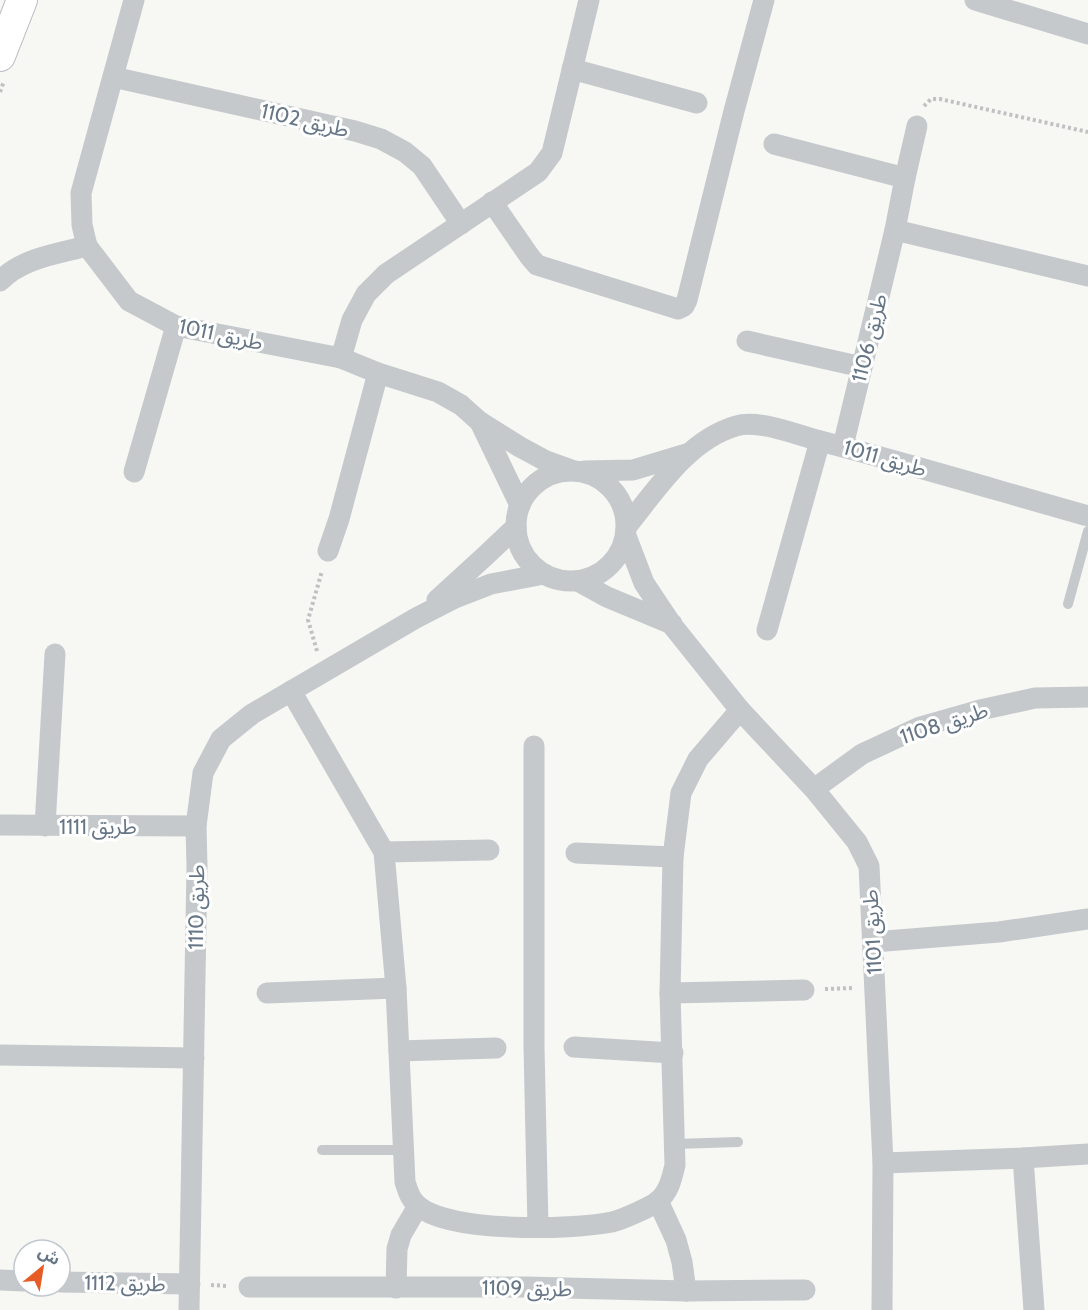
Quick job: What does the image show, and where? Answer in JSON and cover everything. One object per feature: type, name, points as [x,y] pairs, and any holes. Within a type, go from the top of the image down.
[{"type":"street","points":[[0,56],[22,0]]},
{"type":"street","name":"طريق 1011","points":[[134,0],[81,194],[82,225],[87,246],[129,301],[176,326],[341,358],[378,373],[438,392],[461,405],[480,422],[520,447],[546,461],[576,471],[633,470],[686,454],[720,432],[738,425],[756,424],[843,446],[1088,516]]},
{"type":"street","points":[[341,358],[352,320],[366,294],[386,274],[538,172],[552,153],[589,0]]},
{"type":"street","points":[[492,202],[537,265],[678,309],[684,306],[764,0]]},
{"type":"street","points":[[975,0],[1088,34]]},
{"type":"street","points":[[572,69],[697,103]]},
{"type":"street","name":"طريق 1102","points":[[113,77],[381,139],[405,152],[422,166],[461,224]]},
{"type":"street","name":"طريق 1106","points":[[843,446],[895,230],[917,126]]},
{"type":"street","points":[[774,144],[905,178]]},
{"type":"street","points":[[895,230],[1088,276]]},
{"type":"street","points":[[0,281],[18,267],[37,259],[87,246]]},
{"type":"street","points":[[134,472],[176,326]]},
{"type":"street","points":[[747,341],[862,367]]},
{"type":"street","points":[[328,551],[339,519],[378,373]]},
{"type":"street","name":"طريق 1011","points":[[480,422],[520,505]]},
{"type":"street","points":[[767,630],[820,441]]},
{"type":"street","name":"طريق 1011","points":[[626,531],[686,454]]},
{"type":"street","points":[[576,471],[600,478],[614,491],[624,507],[626,531],[617,558],[600,573],[578,581],[566,581],[544,574],[535,567],[518,542],[516,527],[520,505],[532,487],[549,475],[576,471]]},
{"type":"street","name":"طريق 1110","points":[[416,618],[516,527]]},
{"type":"street","name":"طريق 1101","points":[[626,531],[644,583],[672,625],[740,710],[814,789],[857,842],[869,866],[883,1163],[882,1310]]},
{"type":"street","name":"طريق 1110","points":[[189,1310],[196,826],[203,772],[221,739],[252,714],[416,618],[455,598],[491,584],[544,574]]},
{"type":"street","name":"طريق 1101","points":[[578,581],[607,597],[672,625]]},
{"type":"street","points":[[45,826],[55,654]]},
{"type":"street","points":[[291,692],[384,852],[396,988],[405,1182],[410,1197],[418,1206],[443,1218],[478,1225],[538,1227],[614,1222],[658,1201],[670,1185],[675,1165],[670,993],[673,857],[681,793],[698,759],[740,710]]},
{"type":"street","name":"طريق 1108","points":[[814,789],[862,753],[920,727],[980,710],[1035,698],[1088,697]]},
{"type":"street","points":[[534,746],[534,1047],[538,1227]]},
{"type":"street","name":"طريق 1111","points":[[0,825],[196,826]]},
{"type":"street","points":[[384,852],[489,850]]},
{"type":"street","points":[[576,854],[673,857]]},
{"type":"street","points":[[873,942],[999,932],[1088,919]]},
{"type":"street","points":[[267,993],[396,988]]},
{"type":"street","points":[[670,993],[804,990]]},
{"type":"street","points":[[574,1047],[673,1053]]},
{"type":"street","points":[[399,1051],[496,1048]]},
{"type":"street","points":[[0,1054],[194,1058]]},
{"type":"street","points":[[883,1163],[1088,1154]]},
{"type":"street","points":[[1023,1158],[1034,1310]]},
{"type":"street","points":[[658,1201],[676,1240],[686,1291]]},
{"type":"street","points":[[396,1288],[397,1249],[401,1235],[418,1206]]},
{"type":"street","name":"طريق 1112","points":[[72,1282],[190,1284]]},
{"type":"street","name":"طريق 1109","points":[[249,1287],[805,1290]]},
{"type":"lane","points":[[1068,604],[1088,531]]},
{"type":"lane","points":[[675,1144],[738,1142]]},
{"type":"lane","points":[[322,1150],[404,1150]]},
{"type":"path","points":[[917,126],[925,105],[931,99],[940,99],[1088,132]]},
{"type":"path","points":[[328,551],[308,620],[315,648],[328,670]]},
{"type":"path","points":[[804,990],[875,987]]},
{"type":"path","points":[[190,1284],[249,1287]]}]
